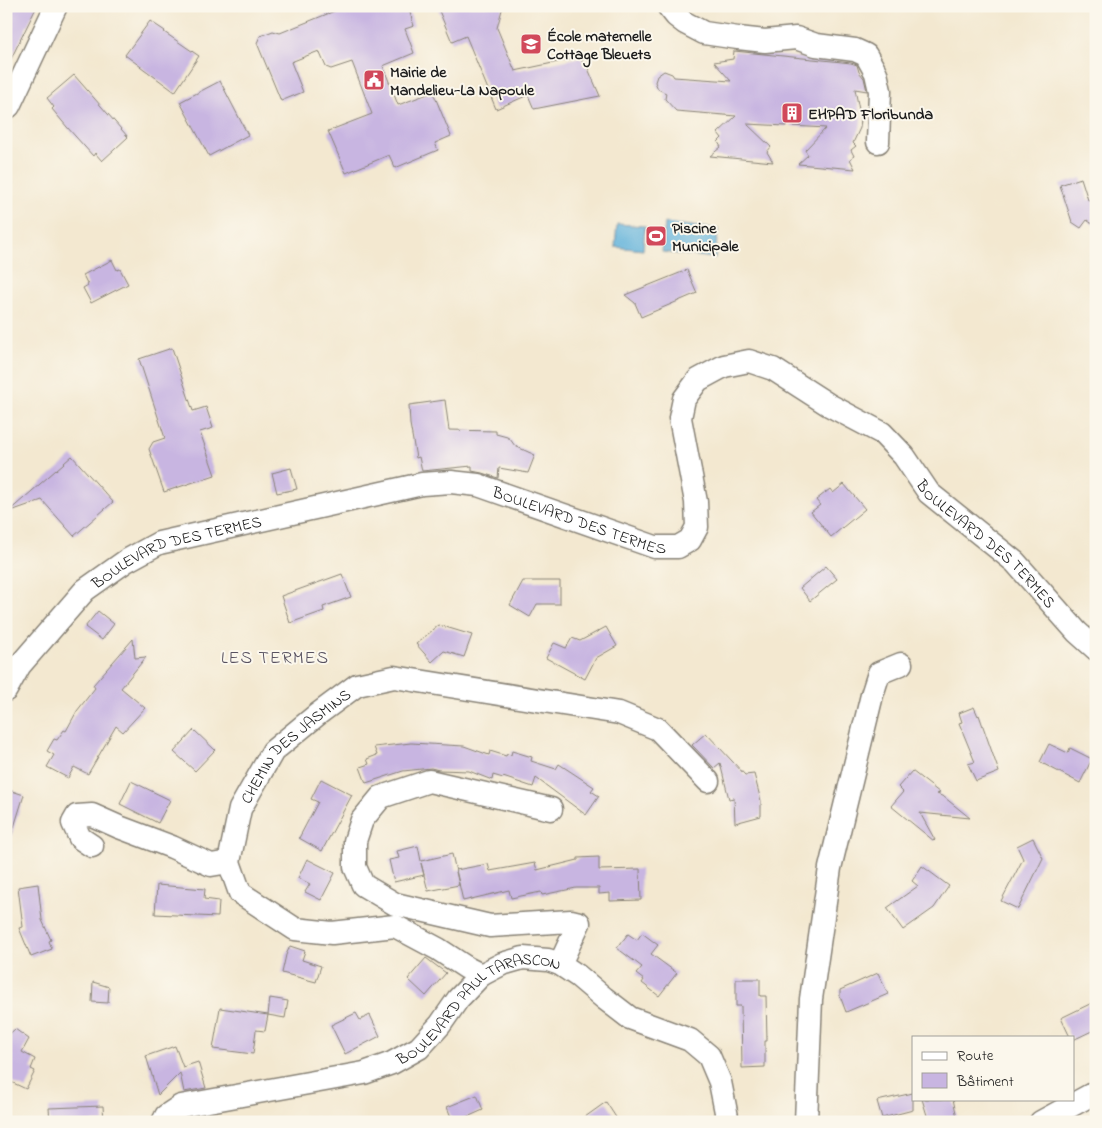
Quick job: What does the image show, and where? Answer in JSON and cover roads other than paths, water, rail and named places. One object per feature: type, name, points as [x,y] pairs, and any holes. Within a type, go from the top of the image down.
[{"type":"street","points":[[6,108],[10,106],[56,6]]},
{"type":"street","points":[[668,6],[680,20],[704,33],[765,41],[796,38],[816,45],[855,50],[866,55],[876,73],[880,91],[878,142]]},
{"type":"street","name":"BOULEVARD DES TERMES","points":[[6,690],[20,666],[85,590],[126,560],[159,543],[422,484],[451,482],[478,485],[655,547],[678,547],[690,540],[697,527],[696,502],[680,418],[684,398],[698,380],[724,366],[749,362],[773,369],[829,405],[882,433],[904,456],[929,493],[1015,562],[1077,632],[1096,649]]},
{"type":"street","points":[[806,1122],[811,999],[830,868],[872,695],[879,674],[901,664]]},
{"type":"street","name":"CHEMIN DES JASMINS","points":[[229,862],[240,809],[273,751],[357,685],[394,677],[619,713],[658,729],[708,781]]},
{"type":"street","points":[[551,809],[429,782],[381,797],[362,820],[355,841],[355,867],[363,885],[395,904],[490,926],[572,921],[579,924],[560,964]]},
{"type":"street","points":[[92,846],[80,838],[73,823],[77,816],[92,815],[211,865],[229,862],[240,893],[295,929],[332,933],[395,926],[481,975]]},
{"type":"street","name":"BOULEVARD PAUL TARASCON","points":[[164,1122],[166,1116],[181,1106],[364,1073],[392,1063],[419,1048],[440,1025],[458,999],[481,975],[502,964],[523,958],[548,960],[560,964],[630,1018],[690,1040],[708,1056],[720,1082],[728,1122]]},
{"type":"street","points":[[1041,1122],[1096,1092]]},
{"type":"water","points":[[665,223],[718,229],[715,258],[662,252]]},
{"type":"water","points":[[617,224],[645,226],[643,250],[615,247]]},
{"type":"place","name":"École maternelle Cottage Bleuets","points":[[531,44]]},
{"type":"place","name":"Mairie de Mandelieu-La Napoule","points":[[374,80]]},
{"type":"place","name":"EHPAD Floribunda","points":[[792,113]]},
{"type":"place","name":"Piscine Municipale","points":[[656,236]]},
{"type":"district","name":"LES TERMES","points":[[275,657]]}]
